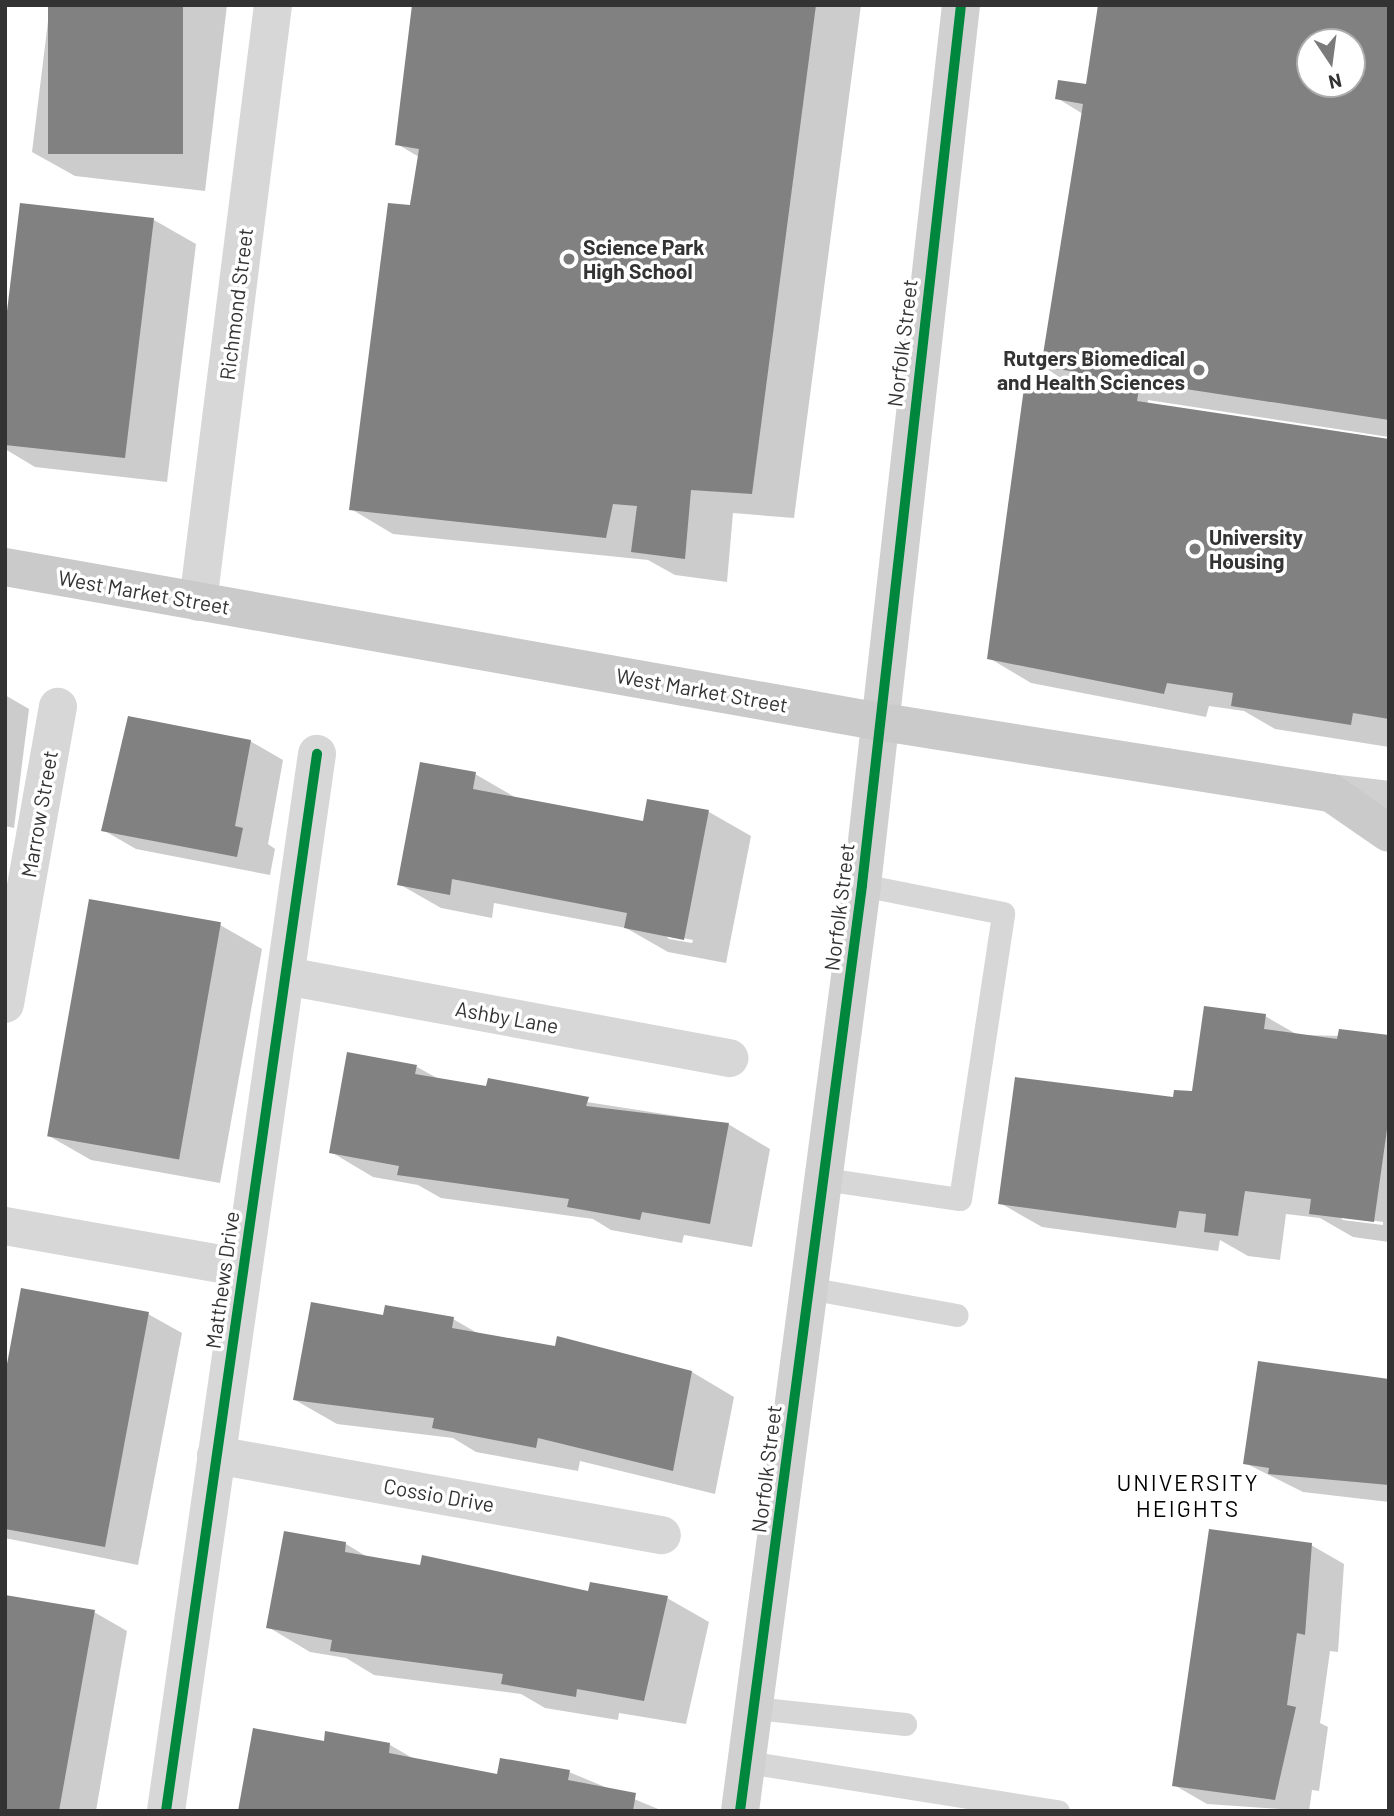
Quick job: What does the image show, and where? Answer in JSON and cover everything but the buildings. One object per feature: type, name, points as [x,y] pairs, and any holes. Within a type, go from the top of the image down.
[{"type":"main road","name":"Norfolk Street","points":[[740,1811],[862,885],[876,721],[961,5]]},
{"type":"main road","name":"West Market Street","points":[[5,567],[876,721],[1331,793],[1389,833]]},
{"type":"main road","points":[[1331,793],[1389,800]]},
{"type":"street","name":"Richmond Street","points":[[198,602],[273,5]]},
{"type":"street","name":"Marrow Street","points":[[5,1004],[58,707]]},
{"type":"street","name":"Matthews Drive","points":[[166,1811],[317,754]]},
{"type":"street","name":"Ashby Lane","points":[[286,976],[729,1058]]},
{"type":"street","points":[[5,1226],[243,1268]]},
{"type":"street","name":"Cossio Drive","points":[[216,1455],[662,1535]]},
{"type":"lane","points":[[824,1179],[960,1199],[1003,913],[862,885]]},
{"type":"lane","points":[[808,1288],[957,1315]]},
{"type":"lane","points":[[755,1708],[905,1724]]},
{"type":"lane","points":[[747,1762],[1058,1811]]},
{"type":"cycle path","points":[[740,1811],[862,885],[961,5]]},
{"type":"cycle path","points":[[166,1811],[317,754]]},
{"type":"place","name":"Science Park High School","points":[[569,259]]},
{"type":"place","name":"Rutgers Biomedical and Health Sciences","points":[[1199,370]]},
{"type":"place","name":"University Housing","points":[[1195,549]]},
{"type":"district","name":"UNIVERSITY HEIGHTS","points":[[1188,1495]]}]
